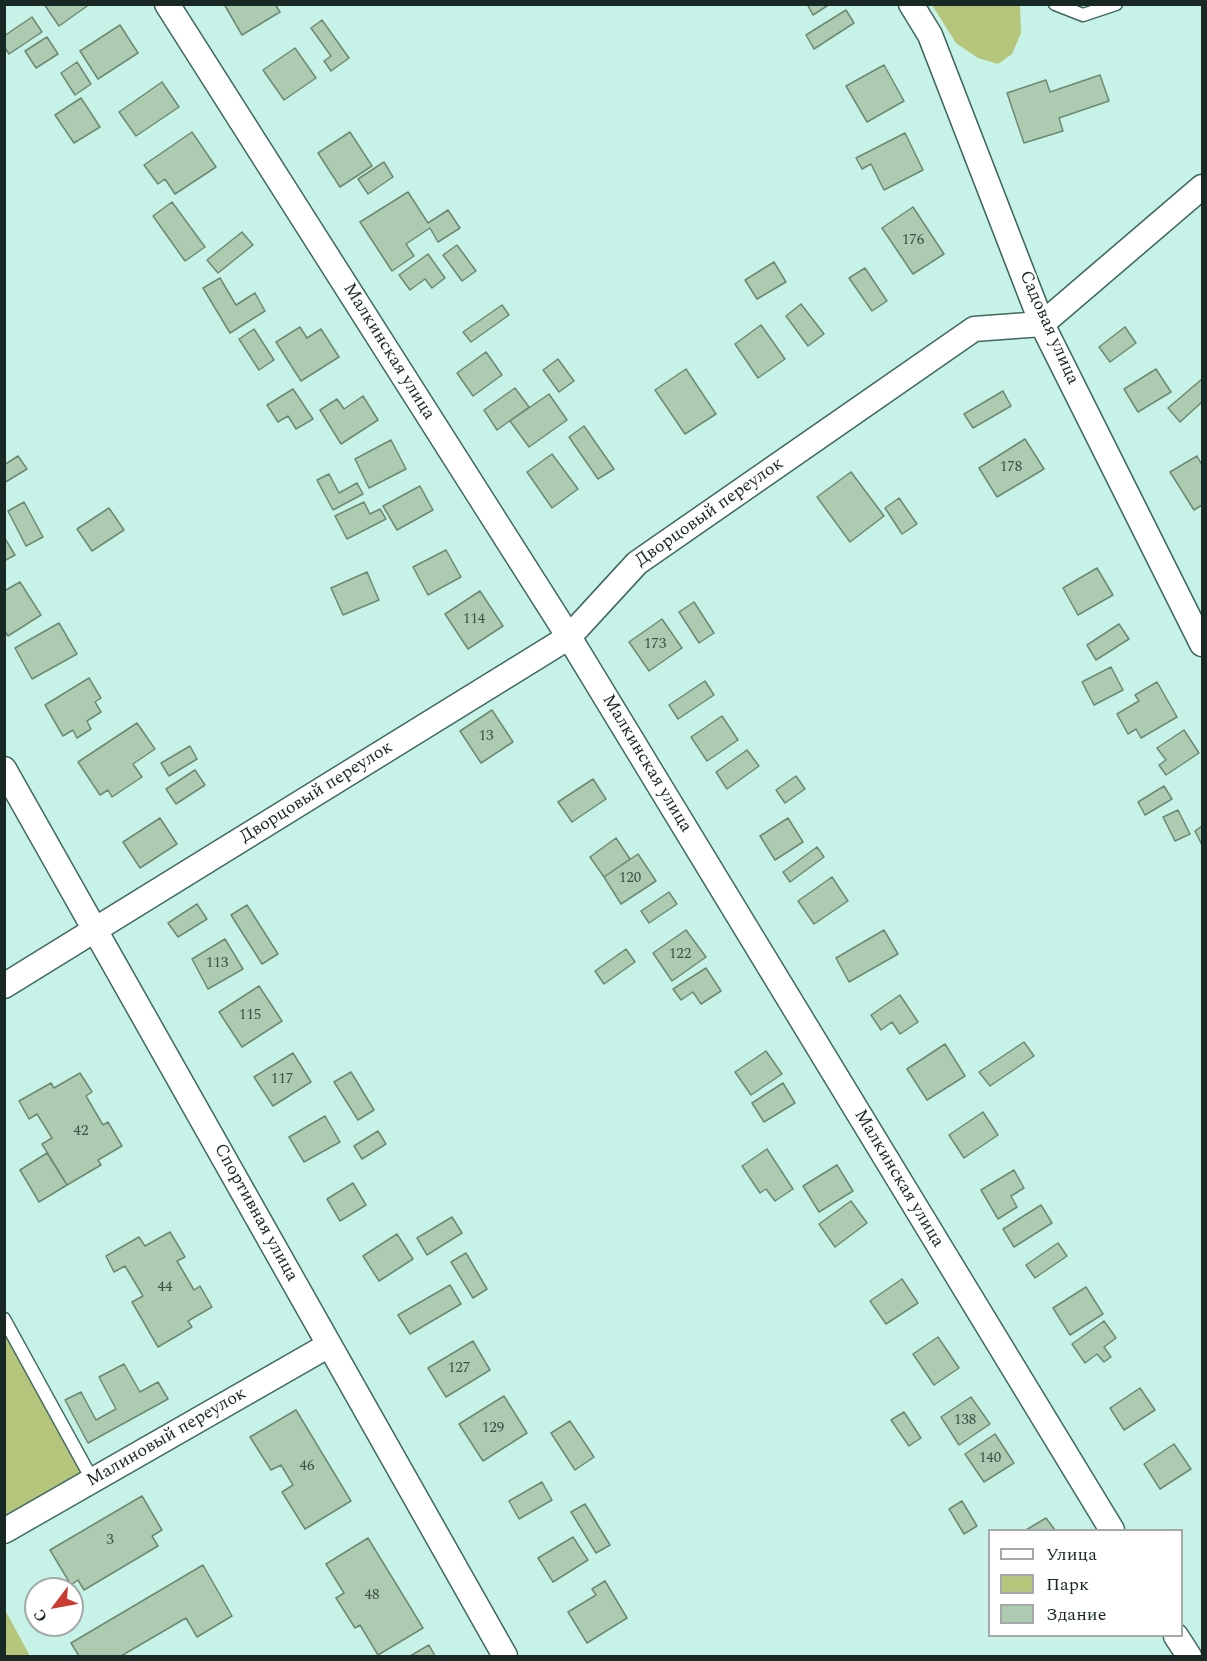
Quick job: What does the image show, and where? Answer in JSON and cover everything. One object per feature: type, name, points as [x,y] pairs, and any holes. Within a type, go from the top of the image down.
[{"type":"street","name":"Малкинская улица","points":[[167,4],[569,637],[1112,1529]]},
{"type":"street","name":"Садовая улица","points":[[911,4],[930,35],[1042,324],[1203,644]]},
{"type":"street","points":[[1042,324],[1203,187]]},
{"type":"street","name":"Дворцовый переулок","points":[[4,986],[569,637],[637,563],[974,329],[1042,324]]},
{"type":"street","name":"Спортивная улица","points":[[4,769],[505,1656]]},
{"type":"street","name":"Малиновый переулок","points":[[4,1531],[329,1345]]},
{"type":"street","points":[[1177,1637],[1191,1656],[1203,1652]]},
{"type":"lane","points":[[1054,4],[1083,15],[1116,4]]},
{"type":"lane","points":[[4,1319],[93,1480]]},
{"type":"green space","points":[[932,5],[1020,5],[1021,33],[1012,54],[998,64],[978,58],[956,43]]},
{"type":"green space","points":[[4,1319],[93,1481],[4,1531]]},
{"type":"green space","points":[[5,1610],[30,1656],[5,1656]]},
{"type":"building","points":[[44,4],[90,4],[59,26]]},
{"type":"building","points":[[224,4],[275,4],[280,12],[242,35]]},
{"type":"building","points":[[807,4],[830,4],[813,15]]},
{"type":"building","points":[[846,10],[854,23],[814,49],[806,35]]},
{"type":"building","points":[[32,17],[42,32],[9,54],[4,46],[4,36]]},
{"type":"building","points":[[322,20],[349,58],[331,71],[324,61],[331,56],[311,28]]},
{"type":"building","points":[[120,25],[138,53],[98,79],[80,51]]},
{"type":"building","points":[[47,37],[58,54],[36,68],[25,51]]},
{"type":"building","points":[[295,48],[316,78],[284,100],[263,70]]},
{"type":"building","points":[[77,62],[91,84],[75,95],[61,73]]},
{"type":"building","points":[[884,65],[904,101],[867,122],[846,86]]},
{"type":"building","points":[[1100,75],[1109,101],[1059,118],[1063,131],[1024,143],[1007,93],[1046,80],[1050,92]]},
{"type":"building","points":[[162,82],[179,107],[136,136],[119,112]]},
{"type":"building","points":[[81,98],[100,127],[74,143],[55,115]]},
{"type":"building","points":[[192,132],[216,167],[175,194],[165,179],[158,184],[144,165]]},
{"type":"building","points":[[350,132],[372,166],[340,187],[318,153]]},
{"type":"building","points":[[905,133],[923,170],[884,190],[871,164],[862,169],[856,158]]},
{"type":"building","points":[[384,162],[393,177],[368,194],[358,179]]},
{"type":"building","points":[[408,192],[428,223],[448,210],[460,228],[438,242],[430,228],[406,244],[414,256],[392,271],[360,222]]},
{"type":"building","points":[[172,202],[205,247],[185,261],[153,216]]},
{"type":"building","points":[[913,207],[944,254],[913,274],[882,228]]},
{"type":"building","points":[[242,232],[253,245],[218,273],[207,260]]},
{"type":"building","points":[[457,245],[476,271],[462,281],[443,255]]},
{"type":"building","points":[[428,254],[445,278],[432,288],[425,279],[410,290],[399,275]]},
{"type":"building","points":[[774,262],[786,282],[757,299],[745,280]]},
{"type":"building","points":[[865,268],[887,301],[872,311],[849,278]]},
{"type":"building","points":[[220,278],[236,305],[255,293],[265,311],[230,333],[203,288]]},
{"type":"building","points":[[801,304],[824,334],[808,346],[786,316]]},
{"type":"building","points":[[502,305],[509,315],[471,342],[463,332]]},
{"type":"building","points":[[761,325],[785,359],[758,378],[735,344]]},
{"type":"building","points":[[300,327],[307,338],[321,329],[339,357],[301,381],[276,342]]},
{"type":"building","points":[[1125,327],[1136,343],[1110,362],[1099,347]]},
{"type":"building","points":[[254,329],[274,360],[259,370],[239,339]]},
{"type":"building","points":[[486,352],[502,375],[473,396],[457,373]]},
{"type":"building","points":[[558,359],[574,381],[559,392],[543,370]]},
{"type":"building","points":[[686,369],[716,414],[685,434],[655,390]]},
{"type":"building","points":[[1156,369],[1171,392],[1138,412],[1124,389]]},
{"type":"building","points":[[1202,379],[1202,402],[1180,422],[1168,408]]},
{"type":"building","points":[[515,388],[529,407],[497,430],[484,410]]},
{"type":"building","points":[[293,389],[313,419],[296,429],[288,416],[278,422],[267,405]]},
{"type":"building","points":[[1003,391],[1011,406],[973,428],[964,414]]},
{"type":"building","points":[[549,394],[567,420],[529,447],[510,421]]},
{"type":"building","points":[[363,396],[378,420],[341,444],[320,410],[337,399],[344,409]]},
{"type":"building","points":[[584,426],[614,469],[598,479],[569,437]]},
{"type":"building","points":[[1025,439],[1044,469],[997,497],[979,468]]},
{"type":"building","points":[[391,440],[406,469],[369,488],[355,459]]},
{"type":"building","points":[[552,454],[578,489],[552,508],[527,472]]},
{"type":"building","points":[[18,456],[27,469],[4,483],[4,465]]},
{"type":"building","points":[[1197,456],[1202,465],[1202,505],[1194,510],[1170,472]]},
{"type":"building","points":[[851,472],[884,516],[850,542],[817,497]]},
{"type":"building","points":[[329,474],[339,493],[357,483],[363,494],[333,510],[317,480]]},
{"type":"building","points":[[420,486],[433,510],[397,530],[383,506]]},
{"type":"building","points":[[899,498],[917,524],[902,534],[885,508]]},
{"type":"building","points":[[24,502],[43,537],[26,546],[8,511]]},
{"type":"building","points":[[364,502],[370,514],[380,509],[386,519],[347,539],[335,516]]},
{"type":"building","points":[[109,508],[124,530],[92,551],[77,529]]},
{"type":"building","points":[[4,537],[15,555],[4,561]]},
{"type":"building","points":[[446,550],[461,577],[428,595],[413,567]]},
{"type":"building","points":[[1097,568],[1113,595],[1078,615],[1063,588]]},
{"type":"building","points":[[367,572],[379,600],[343,615],[331,588]]},
{"type":"building","points":[[20,582],[41,615],[8,636],[4,630],[4,591]]},
{"type":"building","points":[[480,591],[503,626],[468,649],[445,614]]},
{"type":"building","points":[[694,602],[714,633],[699,643],[679,612]]},
{"type":"building","points":[[662,619],[682,648],[649,671],[629,642]]},
{"type":"building","points":[[59,623],[77,654],[32,679],[15,648]]},
{"type":"building","points":[[1119,624],[1129,639],[1096,660],[1087,645]]},
{"type":"building","points":[[1111,667],[1123,690],[1094,705],[1082,682]]},
{"type":"building","points":[[89,678],[101,698],[95,702],[101,712],[87,721],[91,729],[77,738],[73,730],[63,736],[45,705]]},
{"type":"building","points":[[705,681],[714,695],[678,719],[669,705]]},
{"type":"building","points":[[1157,682],[1177,717],[1141,738],[1136,729],[1128,734],[1117,714],[1139,701],[1135,695]]},
{"type":"building","points":[[492,710],[513,742],[481,763],[460,731]]},
{"type":"building","points":[[722,716],[738,740],[707,761],[691,737]]},
{"type":"building","points":[[137,723],[155,749],[133,764],[142,777],[112,797],[108,790],[100,795],[78,762]]},
{"type":"building","points":[[1184,730],[1199,753],[1166,775],[1159,765],[1166,760],[1157,748]]},
{"type":"building","points":[[190,746],[197,759],[169,776],[161,763]]},
{"type":"building","points":[[747,750],[759,766],[727,789],[716,772]]},
{"type":"building","points":[[195,770],[205,785],[176,804],[166,789]]},
{"type":"building","points":[[796,776],[805,789],[785,803],[776,790]]},
{"type":"building","points":[[593,779],[606,799],[572,822],[558,802]]},
{"type":"building","points":[[1164,786],[1172,799],[1145,815],[1138,802]]},
{"type":"building","points":[[1178,810],[1190,834],[1175,841],[1163,817]]},
{"type":"building","points":[[160,818],[177,844],[140,868],[123,842]]},
{"type":"building","points":[[788,818],[803,842],[775,860],[760,836]]},
{"type":"building","points":[[1202,826],[1202,845],[1195,831]]},
{"type":"building","points":[[616,838],[630,859],[604,877],[590,857]]},
{"type":"building","points":[[817,847],[824,857],[790,882],[783,872]]},
{"type":"building","points":[[638,854],[656,881],[621,904],[604,877]]},
{"type":"building","points":[[832,877],[848,901],[814,924],[798,901]]},
{"type":"building","points":[[669,892],[677,904],[649,923],[641,911]]},
{"type":"building","points":[[197,904],[207,919],[178,937],[168,923]]},
{"type":"building","points":[[247,905],[278,954],[262,964],[231,915]]},
{"type":"building","points":[[686,930],[706,957],[672,981],[653,953]]},
{"type":"building","points":[[884,930],[898,954],[849,982],[836,958]]},
{"type":"building","points":[[225,939],[243,969],[208,989],[192,959]]},
{"type":"building","points":[[626,949],[635,962],[604,984],[595,971]]},
{"type":"building","points":[[706,968],[721,991],[701,1004],[693,992],[681,1000],[673,989]]},
{"type":"building","points":[[259,986],[282,1021],[242,1047],[219,1012]]},
{"type":"building","points":[[900,995],[918,1022],[900,1034],[892,1022],[881,1030],[871,1015]]},
{"type":"building","points":[[1024,1042],[1034,1056],[990,1086],[979,1072]]},
{"type":"building","points":[[945,1044],[965,1076],[927,1100],[907,1069]]},
{"type":"building","points":[[766,1051],[782,1074],[751,1095],[735,1072]]},
{"type":"building","points":[[293,1053],[311,1082],[273,1106],[254,1077]]},
{"type":"building","points":[[351,1072],[374,1110],[358,1120],[334,1082]]},
{"type":"building","points":[[80,1073],[92,1092],[86,1096],[103,1125],[108,1122],[122,1146],[98,1160],[101,1165],[67,1185],[42,1144],[52,1138],[37,1114],[29,1119],[19,1101],[51,1083],[54,1088]]},
{"type":"building","points":[[783,1083],[795,1103],[764,1122],[752,1103]]},
{"type":"building","points":[[983,1112],[998,1135],[964,1158],[949,1135]]},
{"type":"building","points":[[325,1116],[340,1142],[304,1162],[289,1137]]},
{"type":"building","points":[[378,1131],[386,1144],[362,1159],[354,1146]]},
{"type":"building","points":[[767,1149],[793,1189],[775,1201],[766,1189],[760,1193],[742,1166]]},
{"type":"building","points":[[47,1153],[67,1185],[39,1202],[20,1170]]},
{"type":"building","points":[[837,1165],[853,1191],[819,1212],[803,1186]]},
{"type":"building","points":[[1014,1170],[1024,1188],[1011,1196],[1017,1207],[998,1219],[981,1190]]},
{"type":"building","points":[[353,1183],[366,1205],[340,1221],[327,1199]]},
{"type":"building","points":[[851,1201],[867,1223],[835,1247],[819,1224]]},
{"type":"building","points":[[1041,1205],[1052,1223],[1014,1247],[1003,1229]]},
{"type":"building","points":[[452,1217],[462,1233],[427,1255],[417,1238]]},
{"type":"building","points":[[170,1232],[185,1257],[177,1261],[194,1290],[200,1286],[212,1307],[188,1321],[192,1327],[158,1347],[132,1302],[143,1296],[125,1266],[114,1272],[106,1256],[139,1237],[145,1246]]},
{"type":"building","points":[[397,1234],[413,1259],[379,1281],[363,1256]]},
{"type":"building","points":[[1058,1243],[1067,1256],[1035,1278],[1026,1265]]},
{"type":"building","points":[[466,1253],[487,1289],[473,1298],[451,1262]]},
{"type":"building","points":[[902,1279],[918,1303],[886,1324],[870,1301]]},
{"type":"building","points":[[450,1285],[461,1304],[410,1334],[398,1315]]},
{"type":"building","points":[[1086,1287],[1103,1314],[1070,1335],[1053,1308]]},
{"type":"building","points":[[1104,1321],[1116,1338],[1104,1347],[1111,1357],[1104,1362],[1097,1354],[1085,1363],[1072,1344]]},
{"type":"building","points":[[938,1337],[959,1368],[934,1385],[913,1354]]},
{"type":"building","points":[[473,1341],[490,1370],[446,1397],[428,1368]]},
{"type":"building","points":[[124,1364],[140,1392],[158,1382],[168,1399],[88,1443],[65,1400],[81,1392],[96,1420],[116,1409],[99,1377]]},
{"type":"building","points":[[1140,1388],[1155,1410],[1124,1430],[1110,1408]]},
{"type":"building","points":[[504,1396],[527,1433],[483,1461],[459,1424]]},
{"type":"building","points":[[971,1397],[990,1424],[959,1445],[941,1417]]},
{"type":"building","points":[[296,1410],[351,1501],[305,1529],[282,1492],[293,1485],[281,1465],[271,1470],[250,1437]]},
{"type":"building","points":[[904,1412],[921,1438],[909,1446],[891,1420]]},
{"type":"building","points":[[570,1421],[594,1457],[575,1470],[551,1433]]},
{"type":"building","points":[[995,1434],[1014,1463],[984,1482],[965,1454]]},
{"type":"building","points":[[1174,1444],[1191,1469],[1160,1489],[1144,1464]]},
{"type":"building","points":[[542,1482],[552,1500],[519,1519],[509,1501]]},
{"type":"building","points":[[142,1496],[162,1530],[152,1536],[158,1546],[84,1590],[84,1577],[66,1577],[50,1550]]},
{"type":"building","points":[[962,1501],[977,1526],[964,1534],[949,1509]]},
{"type":"building","points":[[585,1504],[610,1545],[596,1553],[571,1512]]},
{"type":"building","points":[[1046,1518],[1054,1529],[1028,1529]]},
{"type":"building","points":[[573,1537],[588,1560],[553,1582],[538,1558]]},
{"type":"building","points":[[368,1538],[423,1628],[378,1655],[360,1625],[355,1628],[336,1598],[344,1593],[326,1564]]},
{"type":"building","points":[[203,1565],[232,1616],[197,1637],[186,1618],[121,1656],[79,1656],[71,1643]]},
{"type":"building","points":[[605,1581],[627,1618],[587,1643],[568,1612],[596,1595],[592,1589]]},
{"type":"building","points":[[429,1645],[435,1656],[410,1656]]}]
